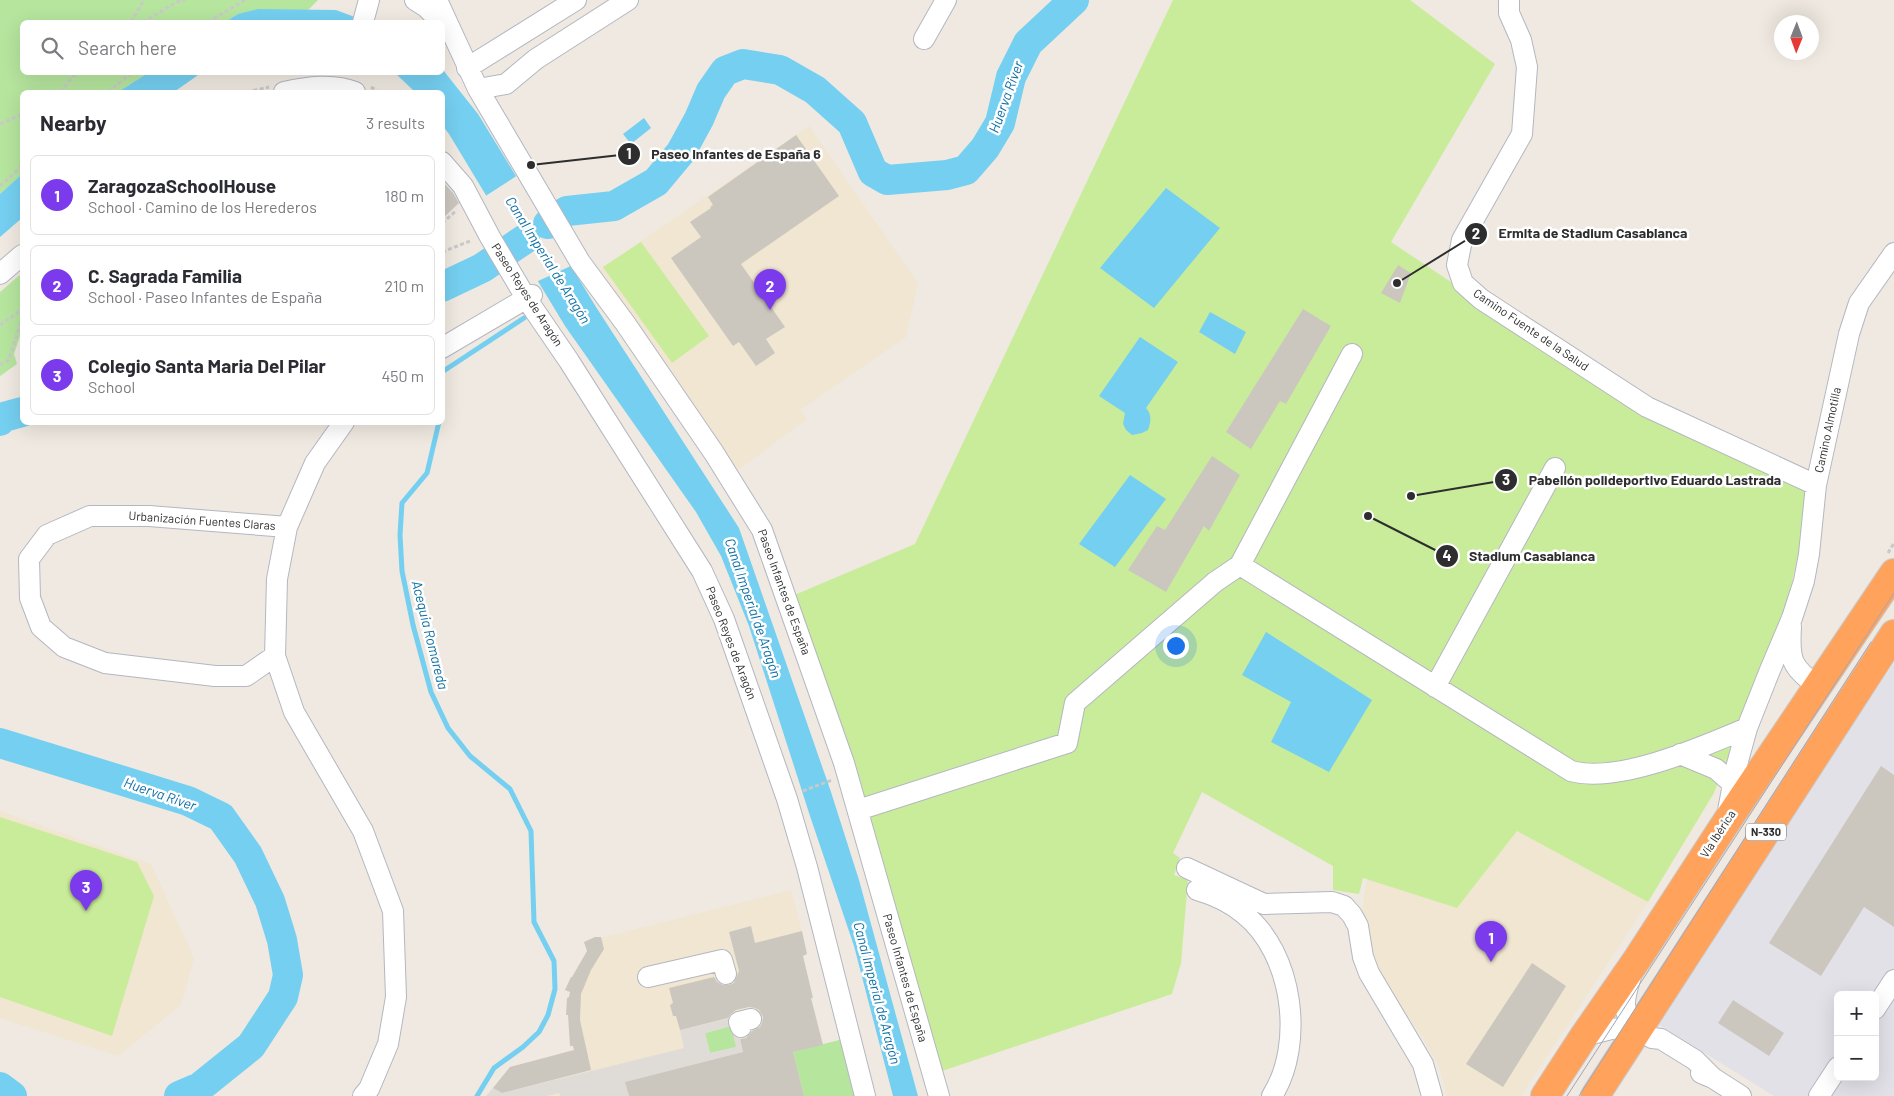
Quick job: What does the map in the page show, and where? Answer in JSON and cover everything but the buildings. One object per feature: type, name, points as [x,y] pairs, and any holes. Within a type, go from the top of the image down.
[{"type":"highway","name":"Vía Ibérica","points":[[1545,1096],[1638,958],[1726,821],[1810,681],[1894,573]]},
{"type":"highway","name":"N-330","points":[[1595,1096],[1645,1034],[1894,634]]},
{"type":"street","name":"Paseo Infantes de España","points":[[416,0],[426,7],[438,20]]},
{"type":"street","name":"Paseo Infantes de España","points":[[437,0],[443,20]]},
{"type":"street","points":[[467,68],[576,0]]},
{"type":"street","points":[[478,89],[506,84],[536,59],[628,0]]},
{"type":"street","points":[[924,39],[946,0]]},
{"type":"street","name":"Camino Fuente de la Salud","points":[[1509,0],[1509,13],[1521,40],[1527,67],[1522,134],[1462,240],[1457,265],[1463,282],[1481,299],[1647,407],[1816,485]]},
{"type":"street","name":"Paseo Infantes de España","points":[[445,28],[478,89],[580,262],[625,323],[692,421],[762,530],[825,708],[858,810],[939,1096]]},
{"type":"street","points":[[293,90],[351,85]]},
{"type":"street","name":"Paseo Reyes de Aragón","points":[[445,165],[463,186],[465,207],[526,294],[702,571],[724,619],[787,799],[807,867],[865,1096]]},
{"type":"street","name":"Camino Almotilla","points":[[1726,821],[1747,728],[1792,618],[1804,581],[1809,554],[1816,485],[1849,334],[1859,303],[1894,253]]},
{"type":"street","points":[[0,274],[20,257]]},
{"type":"street","points":[[445,346],[526,294]]},
{"type":"street","points":[[858,810],[1068,743],[1076,703],[1215,582],[1240,565],[1352,354]]},
{"type":"street","name":"Urbanización Fuentes Claras","points":[[342,425],[315,463],[287,527],[277,579],[275,656],[294,712],[363,831],[393,911],[396,997],[388,1044],[369,1089],[363,1096]]},
{"type":"street","points":[[1435,688],[1555,468]]},
{"type":"street","name":"Urbanización Fuentes Claras","points":[[284,682],[246,676],[215,676],[105,663],[64,647],[41,627],[30,598],[29,559],[47,535],[90,516],[149,516],[287,527]]},
{"type":"street","points":[[1240,565],[1571,771],[1584,775],[1616,772],[1680,754],[1747,728]]},
{"type":"street","name":"Camino Almotilla","points":[[1792,618],[1791,653],[1797,669],[1810,681]]},
{"type":"street","points":[[246,676],[275,656]]},
{"type":"street","points":[[1764,683],[1779,677],[1810,681]]},
{"type":"street","points":[[1680,754],[1716,769],[1733,784]]},
{"type":"street","points":[[1187,868],[1264,904]]},
{"type":"street","points":[[1196,890],[1221,899],[1245,914],[1255,924],[1278,960],[1286,982],[1290,1031],[1288,1052],[1282,1073],[1272,1096]]},
{"type":"street","points":[[1245,914],[1264,904],[1332,902],[1344,906],[1358,926],[1362,957],[1369,973],[1423,1064],[1432,1096]]},
{"type":"street","points":[[1638,958],[1627,991],[1625,1008],[1628,1019],[1645,1034]]},
{"type":"street","points":[[648,977],[722,960],[726,974]]},
{"type":"street","points":[[1879,1003],[1894,980]]},
{"type":"street","points":[[1584,1036],[1623,1028],[1661,1039],[1694,1060],[1713,1078],[1740,1096]]},
{"type":"street","points":[[1819,1096],[1834,1073]]},
{"type":"path","points":[[132,20],[144,0]]},
{"type":"path","points":[[146,20],[177,2],[185,0]]},
{"type":"path","points":[[211,20],[245,0]]},
{"type":"path","points":[[62,90],[74,75]]},
{"type":"path","points":[[111,90],[130,75]]},
{"type":"path","points":[[0,124],[20,115]]},
{"type":"path","points":[[0,186],[20,168]]},
{"type":"path","points":[[445,221],[465,207]]},
{"type":"path","points":[[445,251],[470,241]]},
{"type":"path","points":[[0,324],[20,311]]},
{"type":"path","points":[[0,365],[9,360],[20,324]]},
{"type":"path","points":[[801,791],[831,781]]},
{"type":"shaded area","points":[[809,126],[918,283],[906,337],[800,410],[807,419],[737,471],[600,269]]},
{"type":"shaded area","points":[[1894,663],[1894,1096],[1774,1096],[1653,1021]]},
{"type":"shaded area","points":[[0,811],[151,864],[194,958],[181,1005],[118,1056],[0,1018]]},
{"type":"shaded area","points":[[1517,831],[1648,902],[1521,1096],[1447,1096],[1439,1067],[1423,1038],[1375,969],[1367,939],[1369,923],[1362,911],[1367,879],[1457,908]]},
{"type":"shaded area","points":[[791,890],[802,931],[755,943],[751,926],[729,932],[742,983],[803,956],[813,998],[811,998],[823,1044],[857,1096],[486,1096],[510,1067],[574,1050],[570,1034],[578,966],[587,952],[584,942]]},
{"type":"shaded area","points":[[734,1017],[743,1052],[626,1082],[629,1096],[560,1096],[559,1093],[547,1096],[486,1096],[493,1088],[502,1093],[684,1048],[680,1030]],"holes":[[[731,1026],[736,1047],[710,1053],[705,1033]]]},
{"type":"green space","points":[[0,0],[318,0],[308,10],[238,14],[228,20],[20,20],[20,75],[145,75],[121,90],[20,90],[20,176],[0,194]]},
{"type":"green space","points":[[1173,0],[1410,0],[1495,64],[1391,242],[1643,410],[1813,488],[1787,604],[1714,793],[1648,902],[1517,831],[1457,908],[1363,878],[1359,894],[1333,890],[1333,866],[1202,792],[1173,853],[1180,858],[1174,875],[1188,880],[1181,963],[1172,994],[939,1072],[792,596],[915,544]]},
{"type":"green space","points":[[641,242],[709,336],[672,363],[603,267]]},
{"type":"green space","points":[[20,275],[20,336],[14,354],[17,364],[0,376],[0,292]]},
{"type":"green space","points":[[0,817],[137,862],[154,896],[112,1036],[0,997]]},
{"type":"green space","points":[[731,1026],[737,1047],[710,1053],[705,1033]]},
{"type":"green space","points":[[843,1039],[857,1096],[804,1096],[793,1052]]},
{"type":"water","points":[[258,9],[336,10],[363,20],[228,20],[238,14]]},
{"type":"water","name":"Canal Imperial de Aragón","points":[[445,73],[478,114],[596,307],[739,528],[831,792],[859,880],[918,1096],[893,1096],[854,946],[749,626],[721,556],[696,512],[565,326],[445,129],[445,90],[413,90],[397,75],[445,75]]},
{"type":"water","points":[[145,75],[198,75],[177,90],[121,90]]},
{"type":"water","points":[[644,118],[651,128],[631,144],[623,134]]},
{"type":"water","points":[[20,176],[20,220],[0,237],[0,194]]},
{"type":"water","points":[[1166,188],[1220,228],[1154,308],[1100,268]]},
{"type":"water","points":[[1210,312],[1246,332],[1235,354],[1199,332]]},
{"type":"water","points":[[1140,337],[1178,362],[1146,408],[1150,418],[1148,430],[1132,435],[1123,424],[1125,413],[1099,396]]},
{"type":"water","points":[[1130,475],[1166,499],[1115,567],[1079,544]]},
{"type":"water","points":[[1266,632],[1372,700],[1329,772],[1271,742],[1291,702],[1242,675]]},
{"type":"pier","points":[[518,175],[573,265],[536,282],[484,197]]},
{"type":"waterway","name":"Huerva River","points":[[548,224],[567,211],[614,206],[656,182],[681,152],[699,119],[711,91],[725,71],[743,64],[780,70],[815,90],[852,123],[873,172],[887,180],[947,175],[966,170],[985,148],[1000,123],[1011,77],[1028,43],[1074,0]]},
{"type":"waterway","name":"Huerva River","points":[[445,286],[482,268],[525,239]]},
{"type":"waterway","name":"Acequia Romareda","points":[[445,370],[524,318]]},
{"type":"waterway","name":"Huerva River","points":[[0,421],[4,417],[20,413]]},
{"type":"waterway","name":"Acequia Romareda","points":[[438,425],[427,473],[402,503],[400,535],[402,571],[413,625],[431,692],[448,728],[470,756],[510,789],[531,831],[534,922],[554,961],[555,989],[548,1015],[539,1032],[523,1047],[494,1068],[477,1096]]},
{"type":"waterway","name":"Huerva River","points":[[0,743],[188,801],[221,817],[248,855],[270,901],[282,940],[288,975],[283,997],[251,1046],[200,1087],[179,1096]]},
{"type":"waterway","name":"Huerva River","points":[[0,1087],[12,1096]]},
{"type":"tram line","points":[[1567,1096],[1894,593]]},
{"type":"tram line","points":[[1579,1096],[1871,642]]},
{"type":"place","name":"Paseo Infantes de España 6","points":[[531,165]]},
{"type":"place","name":"Ermita de Stadium Casablanca","points":[[1397,283]]},
{"type":"place","name":"C. Sagrada Familia","points":[[770,310]]},
{"type":"place","name":"Pabellón polideportivo Eduardo Lastrada","points":[[1411,496]]},
{"type":"place","name":"Stadium Casablanca","points":[[1368,516]]},
{"type":"place","name":"Colegio Santa Maria Del Pilar","points":[[86,911]]},
{"type":"place","name":"ZaragozaSchoolHouse","points":[[1491,962]]}]
